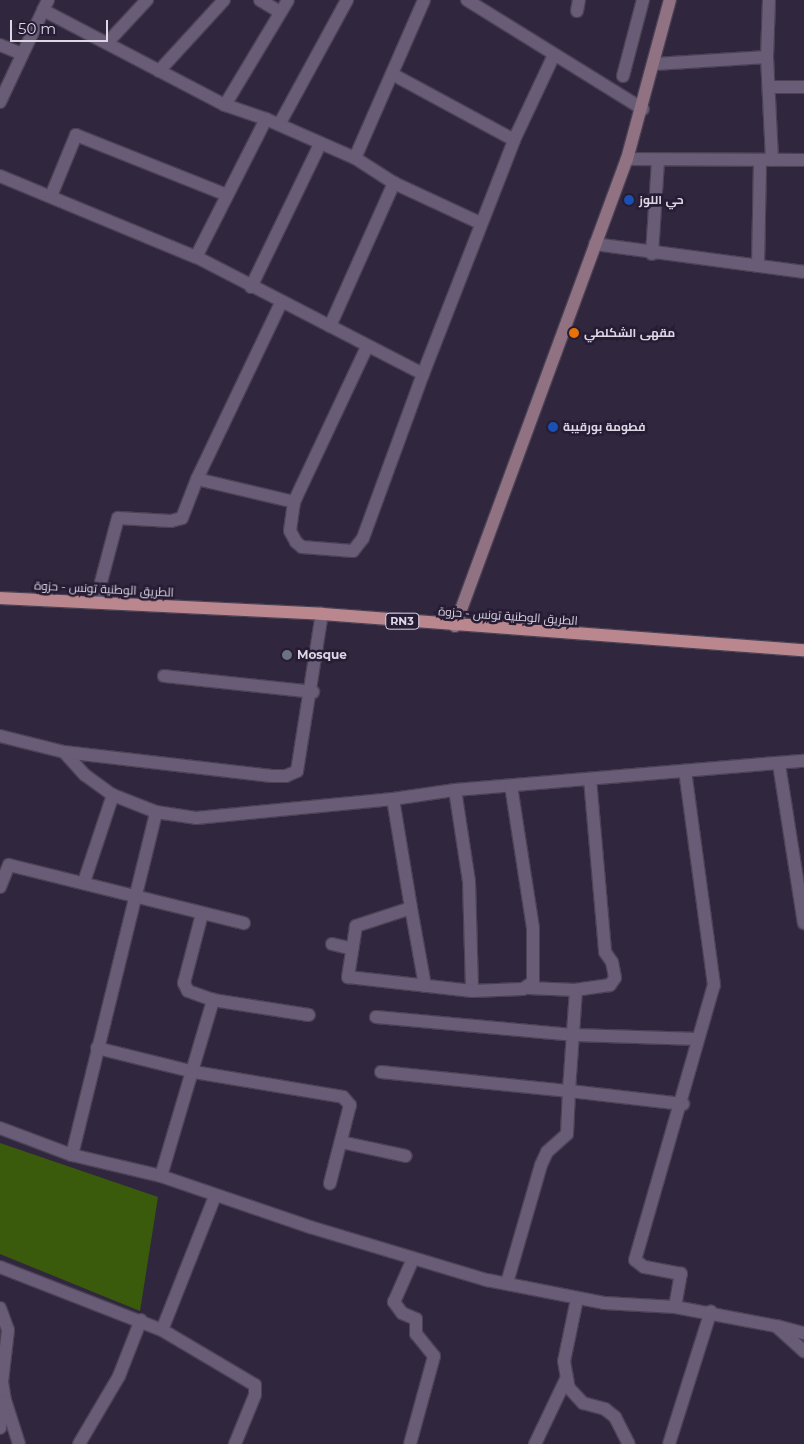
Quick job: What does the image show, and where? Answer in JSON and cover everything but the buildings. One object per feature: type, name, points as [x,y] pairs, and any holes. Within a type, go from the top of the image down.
[{"type":"main road","name":"الطريق الوطنية تونس - حزوة","points":[[0,598],[96,601],[322,614],[455,626],[804,650]]},
{"type":"street","points":[[107,43],[146,0]]},
{"type":"street","points":[[159,71],[224,0]]},
{"type":"street","points":[[260,0],[280,12]]},
{"type":"street","points":[[226,105],[288,0]]},
{"type":"street","points":[[280,123],[347,0]]},
{"type":"street","points":[[355,158],[394,75],[424,0]]},
{"type":"street","points":[[467,0],[554,56],[643,109]]},
{"type":"street","points":[[623,76],[643,0]]},
{"type":"street","points":[[455,626],[627,159],[643,109],[670,0]]},
{"type":"street","points":[[758,266],[766,160],[769,87],[767,57],[769,0]]},
{"type":"street","points":[[0,102],[46,5],[107,43],[226,105],[280,123],[320,144],[355,158],[394,183],[480,223]]},
{"type":"street","points":[[0,46],[22,54]]},
{"type":"street","points":[[367,347],[294,502],[290,531],[302,547],[344,554],[359,546],[480,223],[514,140],[554,56]]},
{"type":"street","points":[[655,64],[767,57]]},
{"type":"street","points":[[394,75],[514,140]]},
{"type":"street","points":[[769,87],[804,87]]},
{"type":"street","points":[[196,257],[224,194],[266,119]]},
{"type":"street","points":[[51,196],[76,135],[224,194]]},
{"type":"street","points":[[251,287],[320,144]]},
{"type":"street","points":[[627,159],[804,160]]},
{"type":"street","points":[[652,254],[658,160]]},
{"type":"street","points":[[0,176],[196,257],[281,303],[423,374]]},
{"type":"street","points":[[330,326],[394,183]]},
{"type":"street","points":[[595,244],[652,254],[804,272]]},
{"type":"street","points":[[96,601],[118,518],[171,521],[182,518],[197,480],[281,303]]},
{"type":"street","points":[[197,480],[294,502]]},
{"type":"street","points":[[0,736],[64,752],[286,776],[297,771],[302,758],[313,692],[322,614]]},
{"type":"street","points":[[164,676],[313,692]]},
{"type":"street","points":[[64,752],[85,775],[113,795],[156,812],[196,818],[393,800],[455,790],[804,761]]},
{"type":"street","points":[[779,764],[804,924]]},
{"type":"street","points":[[675,1306],[682,1274],[644,1267],[635,1260],[683,1104],[715,970],[685,770]]},
{"type":"street","points":[[411,908],[359,924],[353,930],[349,948],[348,977],[472,991],[528,988],[576,990],[610,985],[614,978],[612,962],[605,952],[590,779]]},
{"type":"street","points":[[511,786],[533,928],[533,982],[528,988]]},
{"type":"street","points":[[455,790],[469,881],[472,991]]},
{"type":"street","points":[[84,882],[113,795]]},
{"type":"street","points":[[393,800],[425,986]]},
{"type":"street","points":[[72,1155],[156,812]]},
{"type":"street","points":[[0,887],[5,864],[244,923]]},
{"type":"street","points":[[202,914],[184,983],[188,990],[214,1000],[309,1015]]},
{"type":"street","points":[[332,944],[349,948]]},
{"type":"street","points":[[508,1284],[541,1165],[547,1152],[567,1134],[575,1035],[576,990]]},
{"type":"street","points":[[161,1176],[194,1072],[214,1000]]},
{"type":"street","points":[[376,1017],[575,1035],[698,1039]]},
{"type":"street","points":[[97,1048],[194,1072],[343,1097],[350,1105],[330,1183]]},
{"type":"street","points":[[381,1072],[683,1104]]},
{"type":"street","points":[[0,1128],[72,1155],[161,1176],[215,1196],[413,1259],[508,1284],[577,1299],[675,1306],[711,1311],[804,1333]]},
{"type":"street","points":[[341,1142],[406,1156]]},
{"type":"street","points":[[162,1330],[215,1196]]},
{"type":"street","points":[[410,1444],[434,1356],[416,1334],[416,1319],[402,1313],[394,1302],[413,1259]]},
{"type":"street","points":[[0,1267],[141,1320],[162,1330],[255,1386],[255,1395],[235,1444]]},
{"type":"street","points":[[577,1299],[564,1361],[569,1388],[583,1403],[605,1409],[614,1416],[629,1444]]},
{"type":"street","points":[[0,1308],[8,1330],[2,1382],[5,1400],[19,1444]]},
{"type":"street","points":[[669,1444],[711,1311]]},
{"type":"street","points":[[79,1444],[119,1376],[141,1320]]},
{"type":"street","points":[[776,1326],[804,1350]]},
{"type":"street","points":[[0,1354],[8,1343]]},
{"type":"street","points":[[535,1444],[566,1379]]},
{"type":"street","points":[[0,1428],[5,1400]]},
{"type":"green space","points":[[0,1143],[158,1197],[140,1311],[0,1254]]},
{"type":"place","name":"حي اللوز","points":[[629,200]]},
{"type":"place","name":"مقهى الشكلطي","points":[[574,333]]},
{"type":"place","name":"فطومة بورقيبة","points":[[553,427]]},
{"type":"place","name":"Mosque","points":[[287,655]]}]
